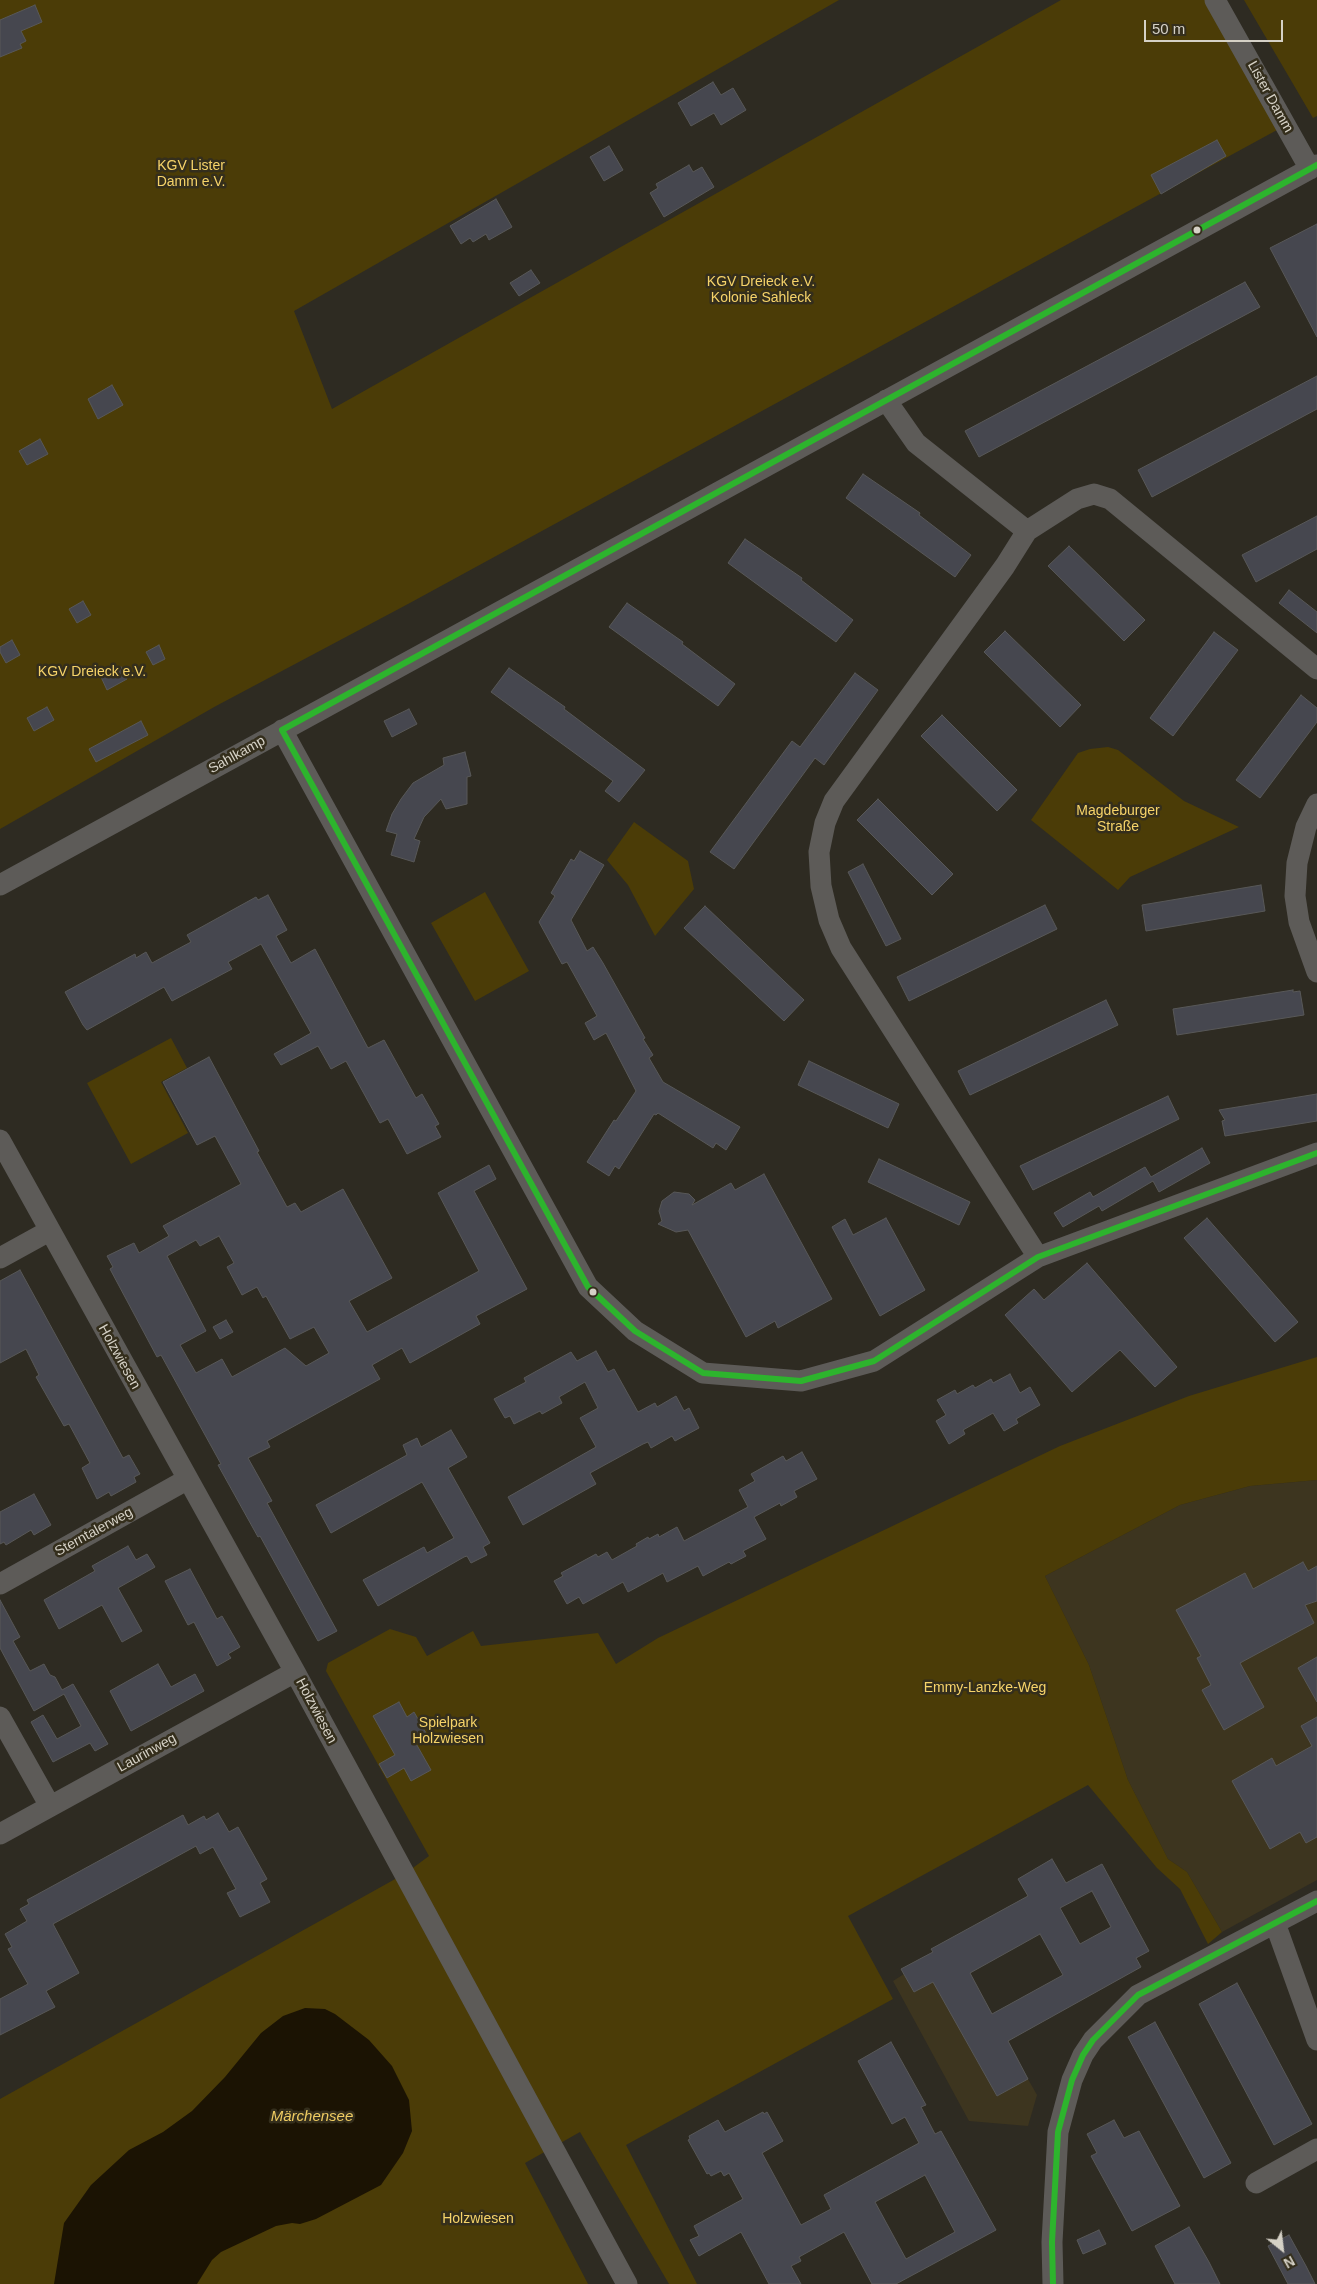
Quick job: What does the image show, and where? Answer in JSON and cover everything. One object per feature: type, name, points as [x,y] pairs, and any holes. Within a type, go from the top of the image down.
[{"type":"street","name":"Lister Damm","points":[[1215,0],[1314,167]]},
{"type":"street","name":"Sahlkamp","points":[[0,884],[1314,167]]},
{"type":"street","points":[[886,400],[916,443],[1027,531]]},
{"type":"street","points":[[1038,1257],[841,948],[829,920],[820,886],[819,852],[824,822],[834,801],[1005,566],[1027,531],[1077,500],[1094,494],[1110,499],[1317,669]]},
{"type":"street","points":[[282,730],[588,1287],[635,1331],[703,1374],[800,1381],[874,1361],[1038,1257],[1317,1152]]},
{"type":"street","points":[[1317,804],[1306,827],[1297,862],[1295,896],[1299,922],[1317,972]]},
{"type":"street","name":"Holzwiesen","points":[[0,1140],[295,1672],[626,2284]]},
{"type":"street","points":[[0,1258],[49,1231]]},
{"type":"street","name":"Sterntalerweg","points":[[0,1584],[188,1480]]},
{"type":"street","name":"Laurinweg","points":[[0,1834],[295,1672]]},
{"type":"street","points":[[0,1717],[50,1806]]},
{"type":"street","points":[[1051,2283],[1058,2132],[1072,2080],[1083,2055],[1111,2020],[1138,1995],[1317,1901]]},
{"type":"street","points":[[1275,1924],[1317,2040]]},
{"type":"street","points":[[1256,2183],[1317,2149]]},
{"type":"shaded area","points":[[1317,1480],[1317,1880],[1222,1932],[1187,1872],[1168,1859],[1128,1780],[1089,1665],[1045,1576],[1180,1505],[1250,1486]]},
{"type":"shaded area","points":[[965,1964],[992,2014],[961,2032],[997,2096],[1028,2079],[1037,2095],[1028,2126],[969,2121],[893,1981],[904,1974],[914,1992]]},
{"type":"green space","points":[[0,0],[839,0],[294,311],[332,409],[1061,0],[1205,0],[1277,130],[408,604],[216,706],[0,829]]},
{"type":"green space","points":[[1244,0],[1317,0],[1317,116],[1313,118]]},
{"type":"green space","name":"Magdeburger Straße","points":[[1108,747],[1118,750],[1184,801],[1239,827],[1130,877],[1118,890],[1031,820],[1078,753],[1090,749]]},
{"type":"green space","points":[[634,822],[688,861],[694,889],[655,936],[628,885],[607,860]]},
{"type":"green space","points":[[485,892],[529,971],[475,1001],[431,923]]},
{"type":"green space","points":[[171,1038],[187,1068],[161,1082],[188,1133],[131,1164],[87,1083]]},
{"type":"green space","points":[[1317,1357],[1317,1480],[1250,1486],[1180,1505],[1045,1576],[1089,1665],[1128,1780],[1168,1859],[1187,1872],[1222,1932],[1208,1944],[1180,1889],[1157,1868],[1088,1785],[848,1916],[893,1999],[626,2145],[697,2284],[669,2284],[580,2132],[525,2163],[588,2284],[0,2284],[0,2099],[406,1873],[429,1856],[326,1671],[328,1663],[390,1629],[416,1637],[427,1656],[473,1631],[481,1646],[598,1633],[616,1664],[658,1638],[1060,1446],[1189,1396]]},
{"type":"water","name":"Märchensee","points":[[305,2008],[325,2009],[335,2014],[369,2040],[392,2066],[409,2100],[412,2131],[403,2153],[381,2185],[316,2219],[300,2224],[292,2223],[276,2226],[221,2252],[212,2260],[197,2284],[54,2284],[64,2223],[91,2185],[129,2150],[163,2132],[192,2111],[225,2077],[261,2033],[283,2016]]},
{"type":"building","points":[[35,5],[42,22],[21,31],[26,41],[20,44],[22,48],[0,57],[0,20]]},
{"type":"building","points":[[713,82],[721,95],[733,88],[746,110],[721,125],[714,113],[691,126],[678,103]]},
{"type":"building","points":[[1217,140],[1226,156],[1161,194],[1151,175]]},
{"type":"building","points":[[609,146],[623,170],[604,181],[590,157]]},
{"type":"building","points":[[689,165],[693,172],[702,167],[714,187],[664,217],[650,193],[658,188],[656,184]]},
{"type":"building","points":[[496,199],[512,227],[489,240],[486,234],[473,242],[470,238],[461,244],[450,226]]},
{"type":"building","points":[[1317,224],[1317,337],[1270,248]]},
{"type":"building","points":[[531,270],[540,283],[519,296],[510,283]]},
{"type":"building","points":[[1245,282],[1260,307],[979,457],[965,431]]},
{"type":"building","points":[[1317,376],[1317,409],[1152,497],[1138,470]]},
{"type":"building","points":[[112,385],[123,405],[98,419],[88,399]]},
{"type":"building","points":[[40,439],[48,454],[27,465],[19,451]]},
{"type":"building","points":[[863,474],[920,513],[919,515],[971,555],[955,577],[846,498]]},
{"type":"building","points":[[1317,516],[1317,549],[1256,582],[1242,555]]},
{"type":"building","points":[[745,539],[802,578],[801,580],[853,620],[836,642],[728,563]]},
{"type":"building","points":[[1069,546],[1145,620],[1124,641],[1048,566]]},
{"type":"building","points":[[1289,590],[1317,612],[1317,633],[1279,603]]},
{"type":"building","points":[[83,601],[91,615],[77,623],[69,609]]},
{"type":"building","points":[[627,603],[683,642],[682,644],[735,684],[718,706],[609,627]]},
{"type":"building","points":[[1005,631],[1081,705],[1060,727],[984,652]]},
{"type":"building","points":[[1214,632],[1238,650],[1173,736],[1150,718]]},
{"type":"building","points":[[12,640],[20,655],[6,663],[0,652],[0,647]]},
{"type":"building","points":[[159,645],[165,659],[153,665],[146,652]]},
{"type":"building","points":[[121,667],[127,679],[107,690],[101,677]]},
{"type":"building","points":[[509,668],[565,707],[564,709],[645,770],[619,802],[605,791],[613,781],[491,692]]},
{"type":"building","points":[[855,673],[878,690],[824,765],[815,758],[734,869],[710,852],[792,741],[800,747]]},
{"type":"building","points":[[1301,695],[1317,708],[1317,722],[1260,798],[1236,780]]},
{"type":"building","points":[[47,707],[54,720],[34,731],[27,718]]},
{"type":"building","points":[[409,709],[417,724],[392,737],[384,721]]},
{"type":"building","points":[[942,715],[1017,790],[997,811],[921,736]]},
{"type":"building","points":[[141,721],[148,735],[96,762],[89,749]]},
{"type":"building","points":[[465,752],[471,776],[467,777],[467,804],[446,809],[441,799],[424,817],[414,839],[420,841],[414,862],[391,855],[397,834],[386,831],[392,814],[401,799],[413,783],[444,765],[443,758]]},
{"type":"building","points":[[878,799],[953,874],[932,895],[857,820]]},
{"type":"building","points":[[580,851],[604,865],[571,920],[587,951],[593,947],[603,963],[645,1038],[643,1039],[653,1055],[649,1058],[663,1082],[740,1127],[726,1150],[716,1143],[713,1148],[658,1113],[654,1114],[619,1169],[615,1166],[609,1176],[587,1162],[614,1120],[616,1121],[636,1091],[606,1033],[594,1040],[585,1023],[597,1016],[567,962],[562,964],[539,922],[555,896],[551,893],[571,859],[574,861]]},
{"type":"building","points":[[863,864],[901,939],[886,946],[848,872]]},
{"type":"building","points":[[1261,885],[1265,911],[1146,931],[1142,905]]},
{"type":"building","points":[[268,895],[287,930],[276,936],[291,963],[315,949],[368,1048],[384,1040],[416,1098],[422,1094],[439,1124],[435,1126],[441,1137],[407,1154],[388,1119],[380,1123],[346,1061],[331,1069],[318,1046],[281,1065],[274,1054],[311,1033],[261,944],[228,962],[232,969],[172,1001],[164,987],[87,1030],[83,1025],[65,992],[135,954],[136,958],[146,952],[152,963],[191,942],[187,935],[256,897],[258,900]]},
{"type":"building","points":[[1045,905],[1057,929],[909,1001],[897,977]]},
{"type":"building","points":[[705,906],[804,1000],[784,1021],[684,928]]},
{"type":"building","points":[[1293,990],[1293,992],[1300,991],[1304,1015],[1177,1035],[1173,1009]]},
{"type":"building","points":[[1106,1000],[1118,1025],[970,1095],[958,1071]]},
{"type":"building","points":[[209,1057],[287,1207],[295,1203],[301,1212],[343,1189],[392,1278],[349,1301],[367,1332],[479,1271],[438,1193],[489,1165],[496,1179],[474,1191],[527,1289],[476,1316],[480,1324],[410,1363],[402,1348],[372,1365],[380,1379],[267,1441],[270,1447],[248,1458],[272,1501],[267,1503],[337,1631],[318,1641],[218,1465],[221,1464],[161,1355],[157,1357],[110,1269],[113,1267],[107,1256],[134,1243],[139,1253],[169,1236],[163,1226],[241,1184],[215,1136],[197,1145],[163,1082]],"holes":[[[219,1236],[234,1263],[227,1267],[242,1295],[257,1287],[263,1298],[266,1296],[290,1339],[314,1327],[329,1353],[306,1366],[285,1348],[232,1377],[222,1359],[196,1373],[180,1345],[206,1331],[167,1256],[196,1240],[200,1246]]]},
{"type":"building","points":[[809,1061],[899,1104],[888,1128],[798,1085]]},
{"type":"building","points":[[1317,1094],[1317,1121],[1225,1136],[1222,1121],[1225,1120],[1219,1110]]},
{"type":"building","points":[[1168,1096],[1179,1119],[1033,1190],[1020,1166]]},
{"type":"building","points":[[1202,1148],[1210,1163],[1159,1192],[1153,1181],[1102,1211],[1099,1206],[1063,1227],[1054,1213],[1090,1192],[1093,1197],[1145,1167],[1151,1177]]},
{"type":"building","points":[[879,1159],[970,1202],[959,1225],[868,1182]]},
{"type":"building","points":[[764,1174],[832,1299],[778,1328],[775,1321],[746,1337],[688,1230],[676,1232],[658,1224],[662,1221],[659,1211],[662,1201],[674,1192],[689,1194],[695,1200],[692,1205],[731,1183],[735,1190]]},
{"type":"building","points":[[886,1218],[925,1290],[880,1316],[832,1227],[845,1219],[853,1235]]},
{"type":"building","points":[[1207,1218],[1298,1322],[1275,1342],[1184,1238]]},
{"type":"building","points":[[1087,1263],[1177,1367],[1155,1387],[1120,1350],[1072,1392],[1005,1315],[1034,1289],[1044,1300]]},
{"type":"building","points":[[20,1270],[123,1458],[129,1455],[140,1474],[134,1477],[136,1482],[111,1496],[109,1492],[97,1499],[82,1468],[90,1463],[69,1424],[64,1426],[36,1377],[39,1375],[26,1349],[0,1363],[0,1281]]},
{"type":"building","points":[[226,1320],[233,1332],[220,1339],[213,1327]]},
{"type":"building","points":[[596,1351],[608,1372],[614,1369],[638,1412],[655,1403],[657,1407],[676,1396],[684,1411],[689,1408],[699,1428],[675,1441],[672,1436],[651,1448],[648,1442],[643,1444],[590,1473],[596,1484],[523,1525],[508,1497],[596,1447],[580,1418],[598,1408],[585,1382],[559,1397],[562,1403],[542,1414],[540,1411],[514,1424],[510,1416],[505,1418],[494,1399],[526,1382],[524,1378],[571,1352],[577,1361]]},
{"type":"building","points":[[1010,1374],[1020,1393],[1030,1387],[1040,1405],[1016,1419],[1018,1423],[1004,1431],[993,1413],[963,1430],[965,1434],[949,1444],[936,1421],[946,1415],[937,1400],[955,1390],[957,1394],[973,1385],[975,1388],[991,1379],[993,1383]]},
{"type":"building","points":[[451,1430],[467,1457],[448,1468],[490,1543],[483,1547],[487,1555],[471,1563],[467,1556],[464,1557],[378,1606],[363,1580],[424,1547],[427,1553],[454,1538],[422,1482],[331,1533],[316,1505],[407,1455],[403,1445],[417,1438],[421,1447]]},
{"type":"building","points":[[802,1452],[817,1479],[794,1491],[797,1497],[781,1506],[780,1503],[754,1517],[766,1539],[743,1551],[746,1556],[731,1564],[729,1562],[703,1576],[698,1566],[667,1582],[663,1573],[628,1592],[623,1582],[583,1604],[579,1597],[567,1604],[554,1581],[563,1576],[561,1573],[596,1554],[598,1557],[607,1552],[612,1560],[637,1546],[636,1544],[648,1537],[649,1539],[658,1534],[659,1537],[677,1527],[684,1541],[748,1507],[739,1490],[755,1481],[751,1474],[783,1456],[786,1461]]},
{"type":"building","points":[[34,1494],[51,1525],[34,1535],[31,1530],[6,1545],[4,1542],[0,1544],[0,1512]]},
{"type":"building","points":[[128,1546],[136,1560],[147,1554],[155,1567],[118,1588],[142,1631],[122,1642],[102,1605],[59,1629],[44,1600],[95,1571],[92,1566]]},
{"type":"building","points":[[1303,1562],[1308,1571],[1317,1566],[1317,1601],[1305,1605],[1314,1623],[1240,1663],[1264,1707],[1224,1730],[1202,1690],[1211,1685],[1197,1658],[1201,1656],[1176,1610],[1245,1573],[1253,1589]]},
{"type":"building","points":[[190,1569],[217,1619],[222,1616],[240,1647],[228,1654],[231,1658],[217,1666],[194,1622],[188,1625],[165,1581]]},
{"type":"building","points":[[0,1600],[20,1637],[13,1641],[30,1671],[44,1664],[50,1675],[55,1677],[62,1690],[73,1684],[108,1744],[95,1751],[90,1743],[53,1762],[31,1722],[43,1715],[57,1739],[81,1726],[64,1694],[34,1711],[0,1648]]},
{"type":"building","points":[[1317,1657],[1317,1702],[1298,1668]]},
{"type":"building","points":[[158,1664],[171,1687],[195,1674],[204,1691],[131,1731],[110,1691]]},
{"type":"building","points":[[399,1702],[407,1717],[414,1712],[426,1733],[414,1740],[431,1770],[411,1781],[404,1768],[387,1778],[379,1764],[395,1755],[373,1716]]},
{"type":"building","points":[[1317,1717],[1317,1837],[1306,1843],[1300,1832],[1270,1849],[1232,1781],[1272,1758],[1276,1766],[1312,1746],[1301,1726]]},
{"type":"building","points":[[218,1813],[229,1832],[238,1827],[267,1879],[260,1883],[270,1902],[240,1917],[227,1893],[236,1889],[213,1847],[200,1854],[196,1846],[53,1924],[79,1973],[46,1991],[55,2007],[0,2035],[0,1999],[28,1984],[8,1949],[12,1947],[5,1934],[27,1921],[20,1909],[29,1904],[27,1900],[183,1815],[188,1825],[204,1816],[206,1820]]},
{"type":"building","points":[[1052,1859],[1066,1883],[1102,1864],[1149,1951],[1136,1958],[1141,1967],[1008,2041],[1028,2079],[997,2096],[933,1982],[914,1992],[901,1969],[933,1952],[931,1949],[1028,1896],[1018,1879]],"holes":[[[1092,1891],[1111,1927],[1080,1944],[1060,1908]],[[1040,1934],[1063,1975],[992,2014],[970,1973]]]},
{"type":"building","points":[[1237,1983],[1312,2124],[1274,2145],[1199,2004]]},
{"type":"building","points":[[1155,2022],[1231,2163],[1204,2178],[1128,2037]]},
{"type":"building","points":[[891,2042],[926,2105],[921,2107],[935,2134],[941,2131],[996,2230],[896,2284],[872,2284],[844,2232],[799,2257],[801,2261],[791,2266],[801,2284],[769,2284],[741,2232],[699,2256],[690,2240],[699,2236],[694,2226],[743,2199],[729,2173],[724,2176],[721,2171],[711,2176],[709,2173],[707,2174],[688,2140],[690,2139],[689,2136],[718,2120],[725,2132],[763,2112],[764,2114],[767,2112],[783,2141],[762,2153],[801,2225],[831,2209],[824,2195],[919,2143],[905,2117],[892,2124],[858,2061]],"holes":[[[925,2175],[955,2232],[906,2259],[875,2202]]]},
{"type":"building","points":[[1114,2120],[1124,2138],[1139,2131],[1180,2206],[1132,2231],[1091,2156],[1097,2153],[1087,2134]]},
{"type":"building","points":[[1189,2227],[1220,2284],[1175,2284],[1155,2246]]},
{"type":"building","points":[[1099,2230],[1106,2244],[1083,2254],[1077,2240]]},
{"type":"building","points":[[1289,2235],[1315,2284],[1288,2284],[1268,2246]]},
{"type":"transit line","points":[[282,730],[1317,165]]},
{"type":"transit line","points":[[282,730],[588,1287],[635,1331],[703,1373],[801,1381],[874,1361],[1038,1257],[1317,1153]]},
{"type":"transit line","points":[[1053,2284],[1052,2242],[1058,2132],[1072,2080],[1083,2055],[1093,2040],[1138,1995],[1317,1901]]},
{"type":"park label","name":"KGV Lister Damm e.V.","points":[[191,174]]},
{"type":"park label","name":"KGV Dreieck e.V. Kolonie Sahleck","points":[[761,290]]},
{"type":"park label","name":"KGV Dreieck e.V.","points":[[92,672]]},
{"type":"park label","name":"Emmy-Lanzke-Weg","points":[[985,1688]]},
{"type":"park label","name":"Spielpark Holzwiesen","points":[[448,1732]]}]
